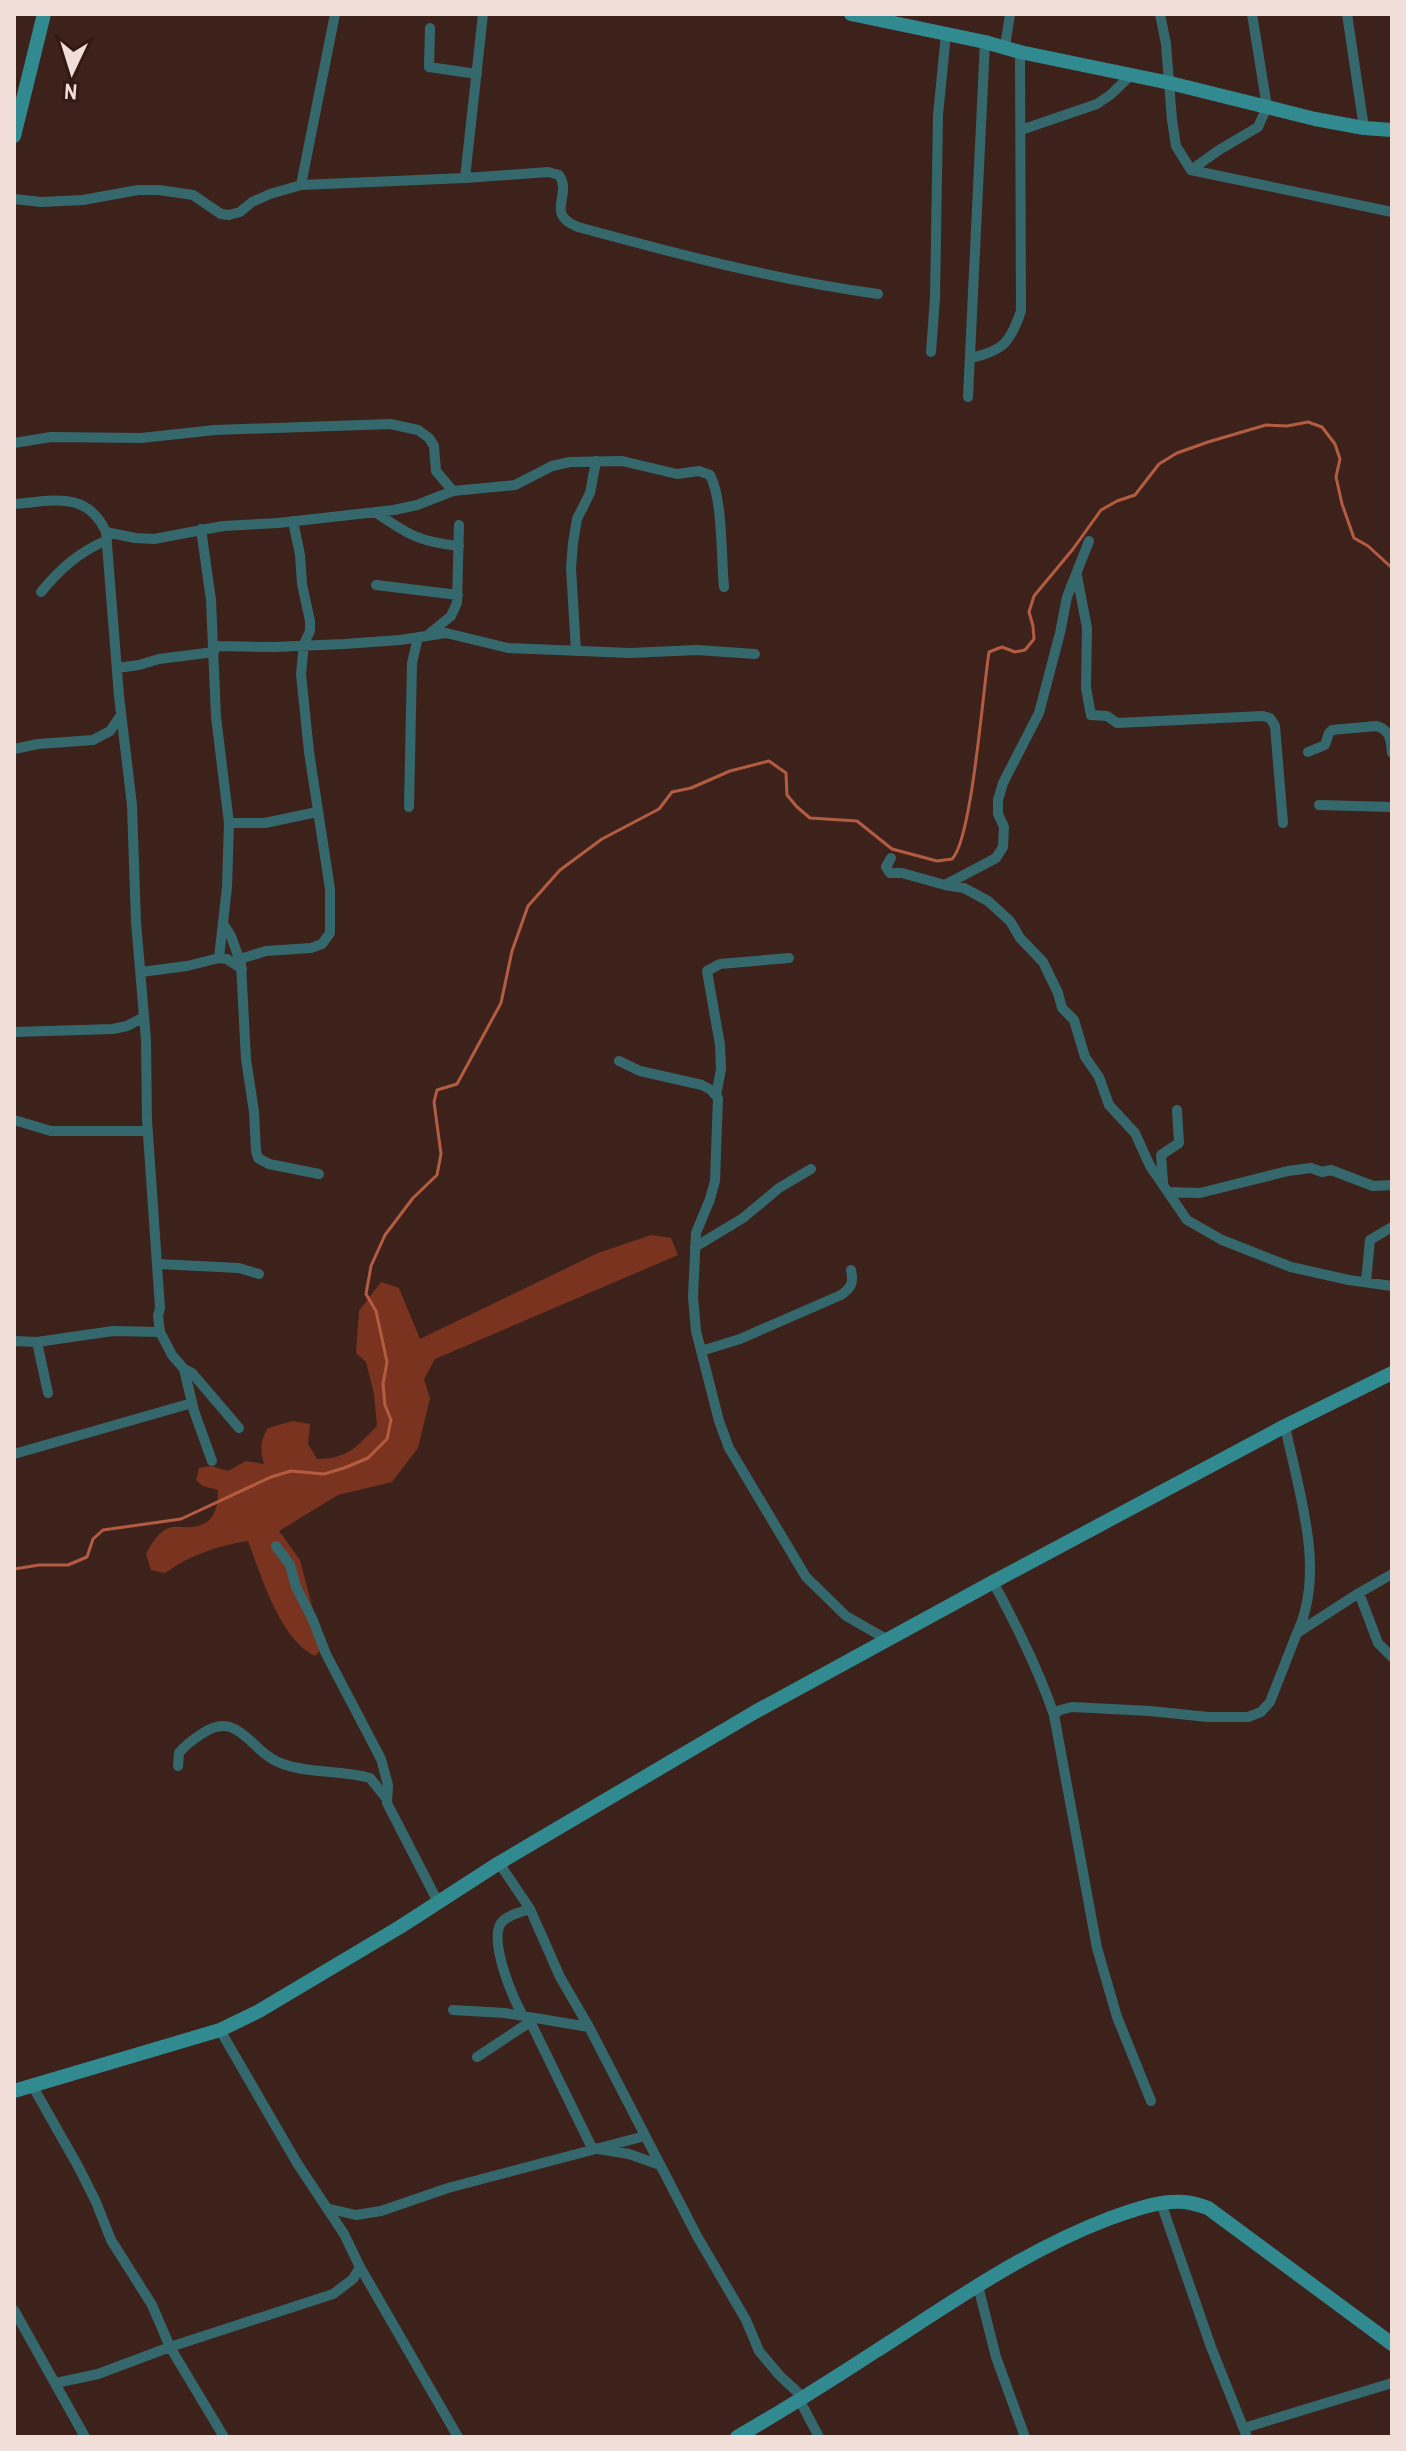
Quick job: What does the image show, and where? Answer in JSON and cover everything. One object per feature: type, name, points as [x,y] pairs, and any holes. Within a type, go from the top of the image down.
[{"type":"street","points":[[14,136],[44,14]]},
{"type":"street","points":[[301,185],[335,14]]},
{"type":"street","points":[[465,178],[483,14]]},
{"type":"street","points":[[851,14],[1364,128],[1392,130]]},
{"type":"street","points":[[970,358],[993,353],[1007,343],[1021,311],[1021,130],[1010,14]]},
{"type":"street","points":[[1160,14],[1176,146],[1191,170],[1392,212]]},
{"type":"street","points":[[1191,170],[1262,123],[1267,107],[1252,14]]},
{"type":"street","points":[[1347,14],[1364,128]]},
{"type":"street","points":[[430,28],[429,67],[477,74]]},
{"type":"street","points":[[931,352],[935,298],[938,115],[946,34]]},
{"type":"street","points":[[968,397],[985,42]]},
{"type":"street","points":[[1021,130],[1097,104],[1130,76]]},
{"type":"street","points":[[14,199],[41,202],[83,200],[138,190],[159,190],[193,195],[221,214],[229,215],[270,194],[301,185],[548,172],[559,175],[563,181],[561,216],[578,227],[702,261],[878,294]]},
{"type":"street","points":[[14,443],[51,437],[141,438],[215,430],[390,424],[418,430],[429,438],[434,446],[436,471],[453,491]]},
{"type":"street","points":[[576,651],[571,568],[573,543],[577,519],[590,493],[596,461]]},
{"type":"street","points":[[41,592],[70,560],[107,536],[154,539],[201,529],[375,512],[417,505],[453,491],[515,485],[552,466],[596,461],[638,463],[677,474],[699,471],[710,475],[719,519],[724,587]]},
{"type":"street","points":[[14,504],[73,502],[92,510],[100,518],[107,536],[121,715],[132,805],[160,1332],[172,1355],[192,1373],[239,1428]]},
{"type":"street","points":[[375,512],[417,539],[459,546]]},
{"type":"street","points":[[141,972],[219,958],[241,964],[266,951],[311,948],[328,939],[330,889],[317,812],[318,799],[309,752],[301,674],[310,621],[293,521]]},
{"type":"street","points":[[409,807],[412,663],[422,636],[451,616],[457,603],[459,525]]},
{"type":"street","points":[[201,529],[211,600],[216,717],[229,823],[227,887],[219,958]]},
{"type":"street","points":[[945,885],[996,858],[1003,847],[1004,827],[998,814],[998,800],[1003,783],[1039,713],[1064,607],[1089,541]]},
{"type":"street","points":[[1077,576],[1087,628],[1086,688],[1091,715],[1107,716],[1117,723],[1270,718],[1275,726],[1283,823]]},
{"type":"street","points":[[376,585],[458,595]]},
{"type":"street","points":[[117,668],[214,649],[344,644],[446,633],[508,648],[630,653],[697,650],[755,654]]},
{"type":"street","points":[[14,749],[93,740],[104,736],[121,715]]},
{"type":"street","points":[[1308,752],[1325,745],[1332,730],[1376,726],[1382,727],[1391,736],[1392,753]]},
{"type":"street","points":[[1319,805],[1392,807]]},
{"type":"street","points":[[229,823],[265,823],[317,812]]},
{"type":"street","points":[[891,858],[886,867],[890,873],[964,888],[1005,915],[1020,938],[1043,962],[1062,1008],[1071,1015],[1078,1029],[1085,1057],[1099,1077],[1103,1095],[1135,1133],[1146,1158],[1187,1220],[1222,1240],[1291,1267],[1329,1277],[1392,1286]]},
{"type":"street","points":[[224,925],[241,964],[246,1059],[258,1158],[269,1164],[319,1174]]},
{"type":"street","points":[[789,958],[720,964],[707,969],[721,1069],[716,1095],[715,1181],[696,1233],[693,1297],[696,1331],[716,1413],[729,1448],[789,1552],[806,1577],[846,1616],[888,1640]]},
{"type":"street","points":[[14,1032],[101,1030],[127,1026],[144,1017]]},
{"type":"street","points":[[619,1061],[640,1071],[702,1085],[716,1095]]},
{"type":"street","points":[[1165,1188],[1161,1155],[1179,1143],[1177,1110]]},
{"type":"street","points":[[14,1120],[51,1131],[148,1131]]},
{"type":"street","points":[[1165,1188],[1200,1193],[1311,1168],[1322,1172],[1331,1170],[1373,1186],[1392,1185]]},
{"type":"street","points":[[695,1247],[728,1228],[779,1188],[811,1169]]},
{"type":"street","points":[[1366,1282],[1370,1240],[1392,1227]]},
{"type":"street","points":[[158,1264],[239,1268],[259,1274]]},
{"type":"street","points":[[701,1351],[740,1339],[841,1295],[853,1283],[851,1270]]},
{"type":"street","points":[[14,1341],[37,1342],[113,1331],[160,1332]]},
{"type":"street","points":[[37,1342],[48,1393]]},
{"type":"street","points":[[184,1369],[212,1461]]},
{"type":"street","points":[[14,2091],[220,2030],[259,2011],[499,1863],[755,1712],[1285,1426],[1392,1373]]},
{"type":"street","points":[[14,1454],[192,1403]]},
{"type":"street","points":[[1054,1715],[1072,1707],[1197,1717],[1248,1717],[1261,1712],[1270,1702],[1307,1611],[1311,1567],[1285,1426]]},
{"type":"street","points":[[276,1546],[290,1565],[296,1587],[326,1654],[381,1759],[388,1785],[387,1799]]},
{"type":"street","points":[[1297,1633],[1392,1574]]},
{"type":"street","points":[[993,1582],[1026,1643],[1054,1715],[1097,1948],[1117,2017],[1151,2101]]},
{"type":"street","points":[[1359,1593],[1378,1643],[1392,1657]]},
{"type":"street","points":[[178,1766],[179,1753],[189,1743],[218,1725],[225,1725],[283,1764],[370,1778],[387,1799],[438,1902]]},
{"type":"street","points":[[499,1863],[530,1909],[560,1977],[697,2236],[746,2320],[759,2351],[802,2399],[819,2437]]},
{"type":"street","points":[[530,1909],[502,1922],[498,1933],[503,1964],[513,1998],[528,2019],[592,2148]]},
{"type":"street","points":[[453,2010],[589,2027]]},
{"type":"street","points":[[477,2057],[528,2019]]},
{"type":"street","points":[[220,2030],[297,2163],[330,2209],[458,2437]]},
{"type":"street","points":[[32,2085],[79,2168],[111,2240],[152,2305],[170,2347],[224,2437]]},
{"type":"street","points":[[330,2209],[356,2215],[381,2211],[448,2188],[645,2136]]},
{"type":"street","points":[[592,2148],[629,2154],[660,2165]]},
{"type":"street","points":[[737,2437],[978,2286],[1065,2236],[1127,2212],[1161,2203],[1191,2203],[1208,2208],[1392,2344]]},
{"type":"street","points":[[1161,2203],[1211,2347],[1246,2433],[1392,2383]]},
{"type":"street","points":[[344,2234],[356,2215]]},
{"type":"street","points":[[56,2383],[98,2374],[333,2294],[353,2279],[360,2267]]},
{"type":"street","points":[[978,2286],[996,2357],[1025,2437]]},
{"type":"street","points":[[14,2310],[85,2437]]},
{"type":"shaded area","points":[[651,1235],[671,1238],[678,1255],[435,1359],[424,1379],[430,1398],[418,1448],[392,1482],[338,1495],[279,1531],[300,1560],[323,1648],[315,1656],[291,1636],[282,1621],[248,1541],[204,1552],[165,1573],[151,1570],[146,1554],[160,1534],[172,1527],[199,1526],[213,1515],[218,1490],[203,1486],[196,1480],[199,1468],[211,1466],[228,1471],[246,1461],[264,1464],[262,1445],[268,1428],[293,1421],[310,1424],[308,1444],[317,1459],[344,1454],[377,1426],[374,1394],[366,1362],[356,1353],[359,1311],[381,1282],[399,1288],[420,1339],[598,1253]]},
{"type":"waterway","points":[[14,1569],[68,1565],[87,1557],[93,1539],[103,1530],[181,1519],[271,1477],[291,1471],[324,1474],[344,1468],[368,1458],[387,1439],[391,1420],[385,1405],[383,1384],[387,1362],[376,1311],[366,1294],[371,1266],[385,1235],[413,1198],[437,1175],[441,1154],[434,1102],[437,1090],[457,1084],[501,1003],[512,951],[528,906],[560,870],[602,839],[659,809],[672,792],[769,761],[786,773],[787,795],[810,818],[857,821],[892,849],[937,861],[952,859],[959,846],[971,795],[989,652],[1002,647],[1015,652],[1025,650],[1034,639],[1029,612],[1034,596],[1101,510],[1135,495],[1159,464],[1177,453],[1208,442],[1266,425],[1287,426],[1308,422],[1322,427],[1335,444],[1340,459],[1336,477],[1354,538],[1392,568]]}]
